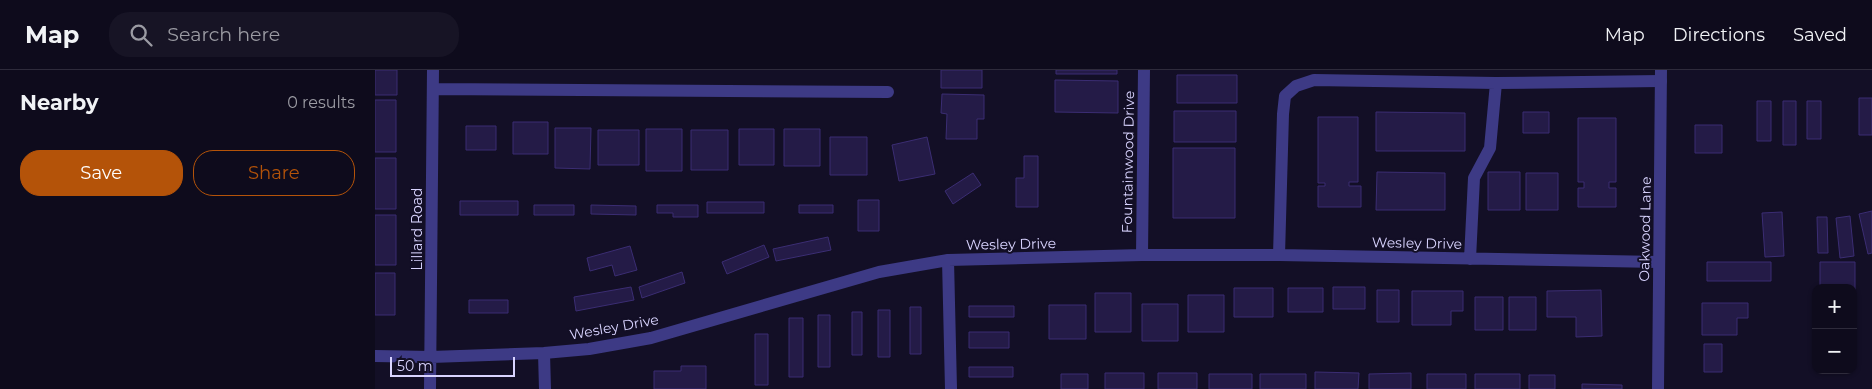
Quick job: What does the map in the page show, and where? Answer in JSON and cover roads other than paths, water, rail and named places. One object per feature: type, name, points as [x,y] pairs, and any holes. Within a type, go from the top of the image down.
[{"type":"street","name":"Lillard Road","points":[[430,389],[433,70]]},
{"type":"street","name":"Fountainwood Drive","points":[[1141,255],[1144,70]]},
{"type":"street","points":[[1279,255],[1283,114],[1285,96],[1296,86],[1315,80],[1496,83],[1661,76]]},
{"type":"street","name":"Oakwood Lane","points":[[1658,389],[1661,76]]},
{"type":"street","points":[[1469,260],[1473,178],[1490,148],[1496,83]]},
{"type":"street","points":[[433,89],[888,92]]},
{"type":"street","name":"Wesley Drive","points":[[375,356],[431,357],[544,353],[589,349],[651,338],[879,272],[949,260],[1141,255],[1279,255],[1659,262]]},
{"type":"street","points":[[949,260],[951,389]]},
{"type":"street","points":[[544,353],[545,389]]}]
